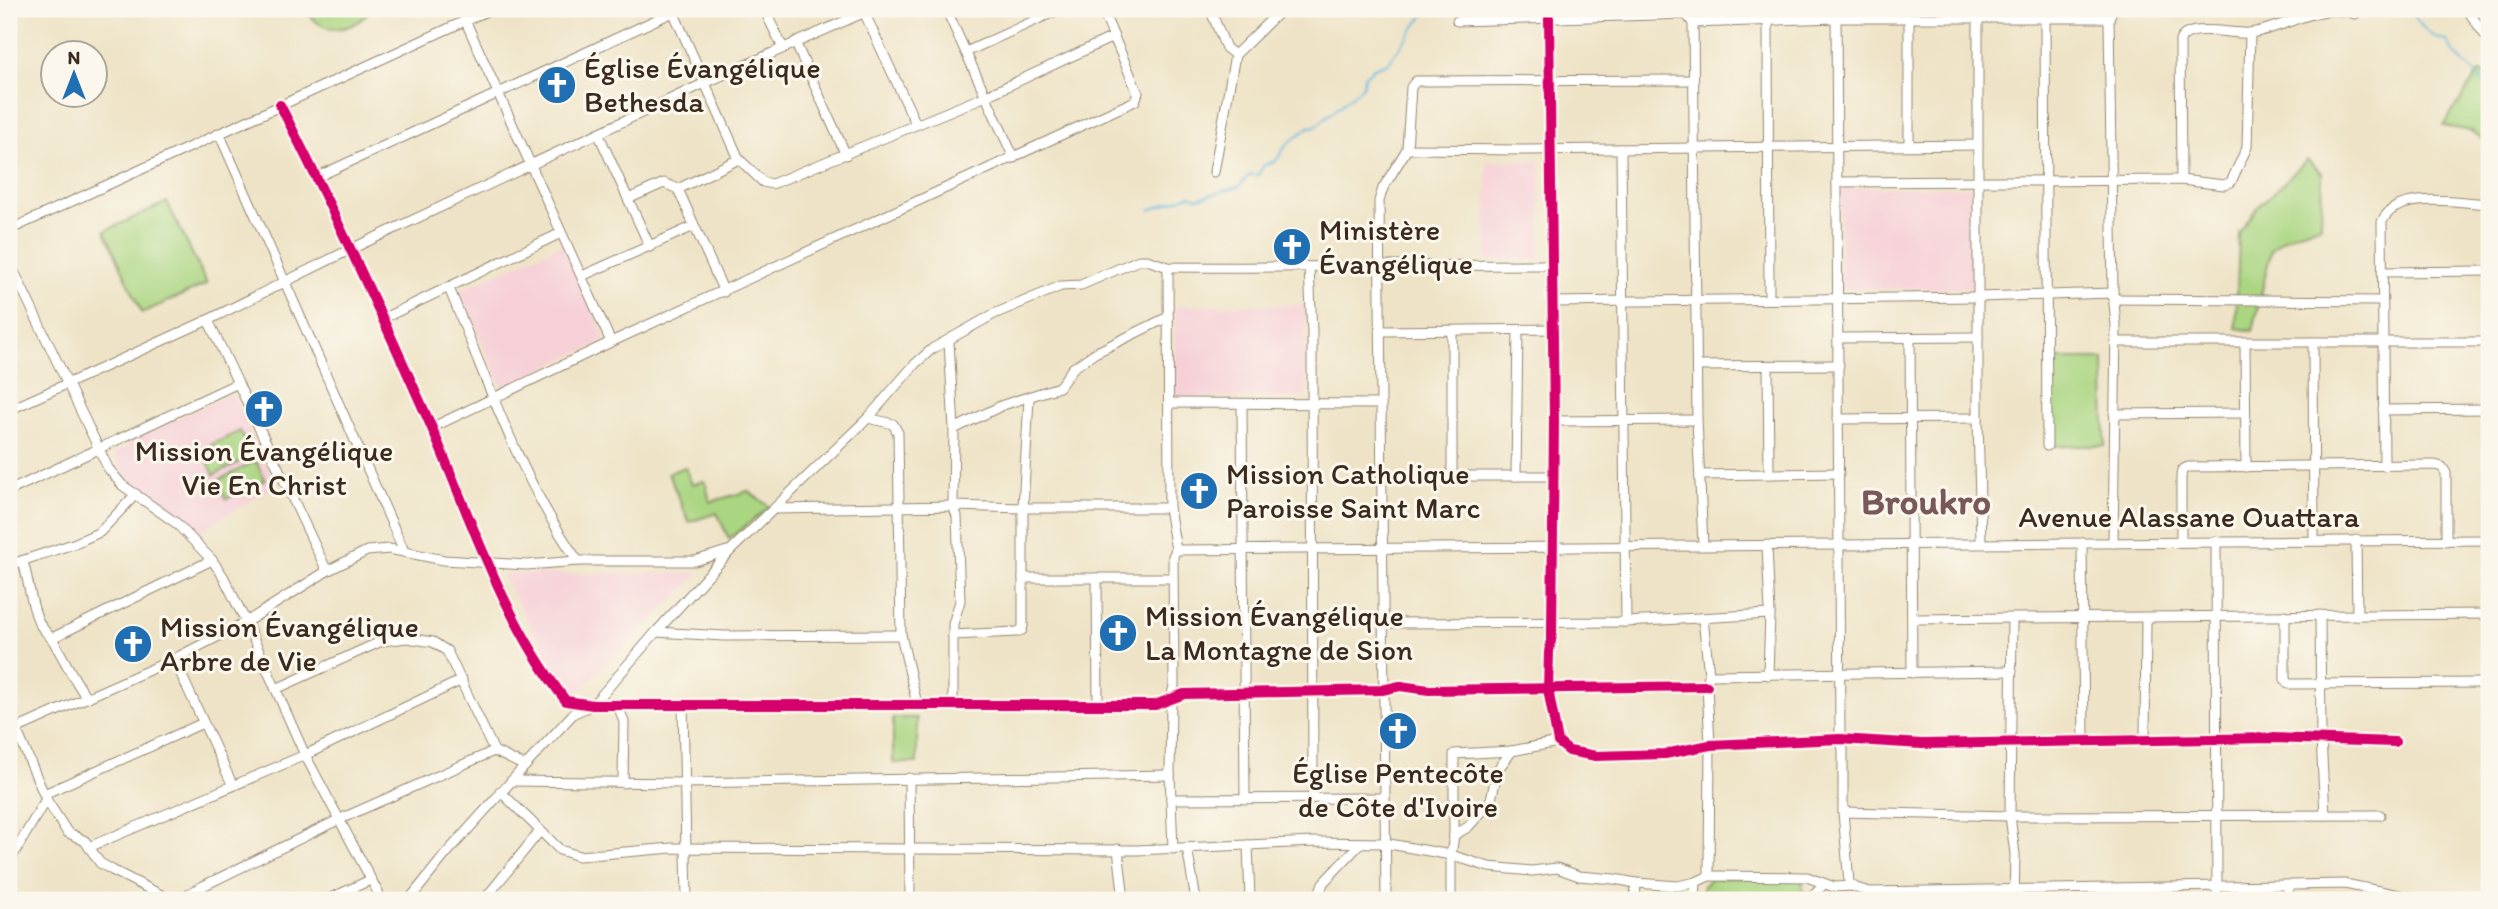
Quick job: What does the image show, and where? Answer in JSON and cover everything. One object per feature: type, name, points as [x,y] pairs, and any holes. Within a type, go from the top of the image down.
[{"type":"street","points":[[9,230],[491,9]]},
{"type":"street","points":[[764,9],[783,48]]},
{"type":"street","points":[[946,9],[1014,158]]},
{"type":"street","points":[[966,52],[1060,9]]},
{"type":"street","points":[[431,428],[611,342],[1135,101],[1138,93],[1102,9]]},
{"type":"street","points":[[1210,9],[1226,48],[1235,55]]},
{"type":"street","points":[[1214,172],[1235,55],[1282,9]]},
{"type":"street","points":[[2467,9],[2489,41]]},
{"type":"street","points":[[317,177],[673,10],[739,159],[763,182],[772,184],[986,96],[1113,37]]},
{"type":"street","points":[[2181,180],[2182,36],[2186,32],[2250,33],[2323,12],[2336,10],[2355,14]]},
{"type":"street","points":[[9,410],[208,320],[349,250],[705,83],[868,11],[916,124]]},
{"type":"street","points":[[1457,21],[1685,11],[1693,23],[1698,300],[1697,420],[1703,545]]},
{"type":"street","points":[[1693,23],[1768,20],[1836,13],[1909,18],[1978,13],[2045,17],[2111,13],[2113,296],[2116,305],[2113,543]]},
{"type":"street","points":[[1836,13],[1839,673],[1843,812],[1849,883],[1870,896],[1947,895],[2013,889],[2345,884],[2423,900]]},
{"type":"street","points":[[1978,13],[1978,418],[1981,543]]},
{"type":"street","points":[[2045,17],[2047,446]]},
{"type":"street","points":[[1549,18],[1554,421],[1552,646],[1549,652],[1548,688],[1558,742],[1569,751],[1596,756],[1664,754],[1710,745],[1840,739],[1922,744],[2321,738],[2395,742]]},
{"type":"street","points":[[1909,18],[1909,145]]},
{"type":"street","points":[[466,20],[611,342]]},
{"type":"street","points":[[1768,20],[1769,299]]},
{"type":"street","points":[[1837,182],[2181,180],[2224,185],[2231,182],[2237,172],[2247,146],[2250,33]]},
{"type":"street","points":[[796,42],[846,155]]},
{"type":"street","points":[[1386,900],[1378,201],[1407,149],[1410,87],[1416,81],[1693,80]]},
{"type":"street","points":[[280,105],[317,177],[382,319],[487,563],[522,632],[566,702],[593,705],[1155,705],[1184,694],[1382,690],[1400,686],[1429,690],[1707,686]]},
{"type":"street","points":[[219,133],[404,551]]},
{"type":"street","points":[[598,133],[650,247]]},
{"type":"street","points":[[1407,149],[1978,145]]},
{"type":"street","points":[[1621,149],[1626,622]]},
{"type":"street","points":[[678,189],[739,159]]},
{"type":"street","points":[[628,199],[664,183],[678,189],[724,292]]},
{"type":"street","points":[[2384,466],[2382,222],[2390,210],[2416,200],[2489,204]]},
{"type":"street","points":[[582,276],[694,226]]},
{"type":"street","points":[[382,319],[561,233]]},
{"type":"street","points":[[409,900],[500,791],[574,713],[593,705],[731,550],[868,418],[915,364],[932,349],[949,342],[994,314],[1061,286],[1082,285],[1133,261],[1146,260],[1168,267],[1552,265]]},
{"type":"street","points":[[9,261],[108,468],[122,485],[176,523],[212,560],[246,622],[305,755],[382,900]]},
{"type":"street","points":[[1168,267],[1170,508],[1176,550],[1173,556],[1174,686],[1171,698],[1170,775],[1173,849]]},
{"type":"street","points":[[1309,268],[1312,332],[1313,799]]},
{"type":"street","points":[[2382,272],[2489,271]]},
{"type":"street","points":[[449,288],[531,482],[558,532],[578,561]]},
{"type":"street","points":[[1552,302],[2048,296],[2382,300]]},
{"type":"street","points":[[954,429],[1003,405],[1059,387],[1073,368],[1095,353],[1168,317]]},
{"type":"street","points":[[208,320],[327,571]]},
{"type":"street","points":[[1381,331],[1552,329]]},
{"type":"street","points":[[1516,476],[1518,330]]},
{"type":"street","points":[[1451,477],[1452,331]]},
{"type":"street","points":[[1910,337],[1912,674]]},
{"type":"street","points":[[1839,338],[1978,337]]},
{"type":"street","points":[[949,342],[954,429],[953,506],[957,516],[960,601],[953,624],[953,704]]},
{"type":"street","points":[[2116,342],[2489,342]]},
{"type":"street","points":[[2245,342],[2246,467]]},
{"type":"street","points":[[2313,342],[2314,540]]},
{"type":"street","points":[[1697,366],[1839,365]]},
{"type":"street","points":[[1768,366],[1769,474]]},
{"type":"street","points":[[9,491],[238,383]]},
{"type":"street","points":[[953,635],[1022,630],[1023,508],[1029,398]]},
{"type":"street","points":[[1169,404],[1381,404]]},
{"type":"street","points":[[1242,405],[1245,799]]},
{"type":"street","points":[[2383,410],[2489,409]]},
{"type":"street","points":[[2114,414],[2245,413]]},
{"type":"street","points":[[868,418],[897,427],[901,635],[916,704]]},
{"type":"street","points":[[1838,419],[1978,418]]},
{"type":"street","points":[[1554,421],[1697,420]]},
{"type":"street","points":[[2181,542],[2182,470],[2188,467],[2384,466],[2442,467],[2446,473],[2446,541]]},
{"type":"street","points":[[1701,475],[1839,473]]},
{"type":"street","points":[[1382,476],[1553,476]]},
{"type":"street","points":[[9,565],[100,532],[136,494]]},
{"type":"street","points":[[775,509],[953,506],[1170,508]]},
{"type":"street","points":[[2356,540],[2357,615]]},
{"type":"street","name":"Avenue Alassane Ouattara","points":[[1176,550],[2489,540]]},
{"type":"street","points":[[2216,541],[2217,900]]},
{"type":"street","points":[[2082,543],[2084,743]]},
{"type":"street","points":[[1767,545],[1770,614],[1768,674]]},
{"type":"street","points":[[171,900],[100,863],[85,841],[66,832],[45,797],[13,726],[87,698],[174,659],[246,622],[327,571],[366,551],[389,549],[444,560],[527,565],[578,561],[695,561],[731,550]]},
{"type":"street","points":[[52,638],[212,560]]},
{"type":"street","points":[[23,562],[41,627],[52,638],[71,676],[87,698]]},
{"type":"street","points":[[1023,578],[1173,578]]},
{"type":"street","points":[[1097,578],[1098,703]]},
{"type":"street","points":[[1382,623],[1626,622],[1770,614]]},
{"type":"street","points":[[1912,619],[2489,614]]},
{"type":"street","points":[[2285,615],[2285,679],[2288,684],[2489,683]]},
{"type":"street","points":[[2320,615],[2325,815]]},
{"type":"street","points":[[1703,618],[1709,675],[1709,876]]},
{"type":"street","points":[[2012,618],[2010,816],[2015,854],[2014,900]]},
{"type":"street","points":[[2145,740],[2146,618]]},
{"type":"street","points":[[656,632],[724,636],[901,635]]},
{"type":"street","points":[[276,689],[382,640],[433,642],[447,651],[494,751],[525,766]]},
{"type":"street","points":[[174,659],[233,786]]},
{"type":"street","points":[[1709,675],[2012,671]]},
{"type":"street","points":[[89,848],[305,755],[462,680]]},
{"type":"street","points":[[618,705],[624,722],[623,783]]},
{"type":"street","points":[[684,705],[687,900]]},
{"type":"street","points":[[9,862],[45,797],[203,723]]},
{"type":"street","points":[[1451,900],[1454,754],[1512,751],[1558,742]]},
{"type":"street","points":[[178,900],[338,820],[494,751]]},
{"type":"street","points":[[1454,835],[1468,827],[1486,807],[1491,799],[1498,769],[1512,751]]},
{"type":"street","points":[[511,781],[685,783],[1170,775]]},
{"type":"street","points":[[909,778],[910,900]]},
{"type":"street","points":[[500,791],[560,850],[579,856],[686,849],[1173,849],[1384,843],[1451,855],[1489,867],[1532,871],[1557,868],[1579,876],[1636,883],[1678,886],[1709,876],[1807,877],[1834,887],[1852,886]]},
{"type":"street","points":[[1171,799],[1385,798]]},
{"type":"street","points":[[1843,812],[2010,816],[2380,815]]},
{"type":"street","points":[[484,900],[540,831]]},
{"type":"street","points":[[1317,900],[1324,883],[1360,843]]},
{"type":"street","points":[[1248,845],[1250,900]]},
{"type":"street","points":[[1187,848],[1196,900]]},
{"type":"street","points":[[1118,849],[1124,900]]},
{"type":"street","points":[[327,900],[370,880]]},
{"type":"street","points":[[1695,900],[1696,882]]},
{"type":"street","points":[[1635,900],[1636,883]]},
{"type":"street","points":[[1808,900],[1824,884]]},
{"type":"street","points":[[2288,885],[2288,900]]},
{"type":"street","points":[[9,890],[30,900]]},
{"type":"shaded area","points":[[1486,161],[1540,161],[1541,260],[1487,260]]},
{"type":"shaded area","points":[[1973,187],[1974,288],[1840,289],[1840,188]]},
{"type":"shaded area","points":[[562,244],[606,340],[502,387],[459,291]]},
{"type":"shaded area","points":[[1306,305],[1306,397],[1175,398],[1175,306]]},
{"type":"shaded area","points":[[232,393],[276,486],[198,532],[174,516],[176,512],[127,482],[113,453],[127,447],[129,441]]},
{"type":"shaded area","points":[[700,573],[574,696],[550,661],[502,574]]},
{"type":"green space","points":[[306,9],[371,9],[356,23],[347,27],[329,28],[312,18]]},
{"type":"green space","points":[[2479,72],[2489,73],[2489,144],[2472,131],[2443,126]]},
{"type":"green space","points":[[2307,160],[2322,173],[2321,226],[2288,237],[2271,250],[2253,331],[2236,328],[2239,233],[2258,207]]},
{"type":"green space","points":[[167,202],[207,284],[142,313],[105,231]]},
{"type":"green space","points":[[2050,359],[2104,359],[2105,446],[2051,446]]},
{"type":"green space","points":[[240,431],[252,456],[214,475],[202,449]]},
{"type":"green space","points":[[256,461],[265,480],[226,499],[217,481]]},
{"type":"green space","points":[[685,467],[692,484],[705,481],[710,502],[748,491],[770,507],[729,539],[717,513],[689,522],[668,473]]},
{"type":"green space","points":[[893,718],[917,718],[917,763],[893,763]]},
{"type":"green space","points":[[1711,878],[1802,878],[1804,900],[1701,900],[1703,886]]},
{"type":"waterway","points":[[1150,210],[1190,195],[1198,198],[1239,187],[1249,175],[1258,175],[1264,165],[1276,161],[1287,144],[1309,127],[1316,126],[1363,86],[1364,76],[1374,68],[1388,63],[1428,9]]},
{"type":"waterway","points":[[2410,9],[2425,29],[2435,37],[2447,41],[2453,52],[2489,87]]},
{"type":"cycle path","points":[[1549,18],[1554,421],[1552,635],[1548,689],[1558,742],[1569,751],[1596,756],[1665,754],[1710,745],[1840,739],[1922,744],[2272,738],[2395,742]]},
{"type":"cycle path","points":[[280,105],[395,345],[506,603],[544,670],[566,701],[593,705],[1155,705],[1184,694],[1382,690],[1400,686],[1429,690],[1707,686]]},
{"type":"place","name":"Église Évangélique Bethesda","points":[[557,85]]},
{"type":"place","name":"Ministère Évangélique","points":[[1292,247]]},
{"type":"place","name":"Mission Évangélique Vie En Christ","points":[[264,409]]},
{"type":"place","name":"Mission Catholique Paroisse Saint Marc","points":[[1199,491]]},
{"type":"place","name":"Mission Évangélique La Montagne de Sion","points":[[1118,633]]},
{"type":"place","name":"Mission Évangélique Arbre de Vie","points":[[133,644]]},
{"type":"place","name":"Église Pentecôte de Côte d'Ivoire","points":[[1398,731]]},
{"type":"district","name":"Broukro","points":[[1926,501]]}]
